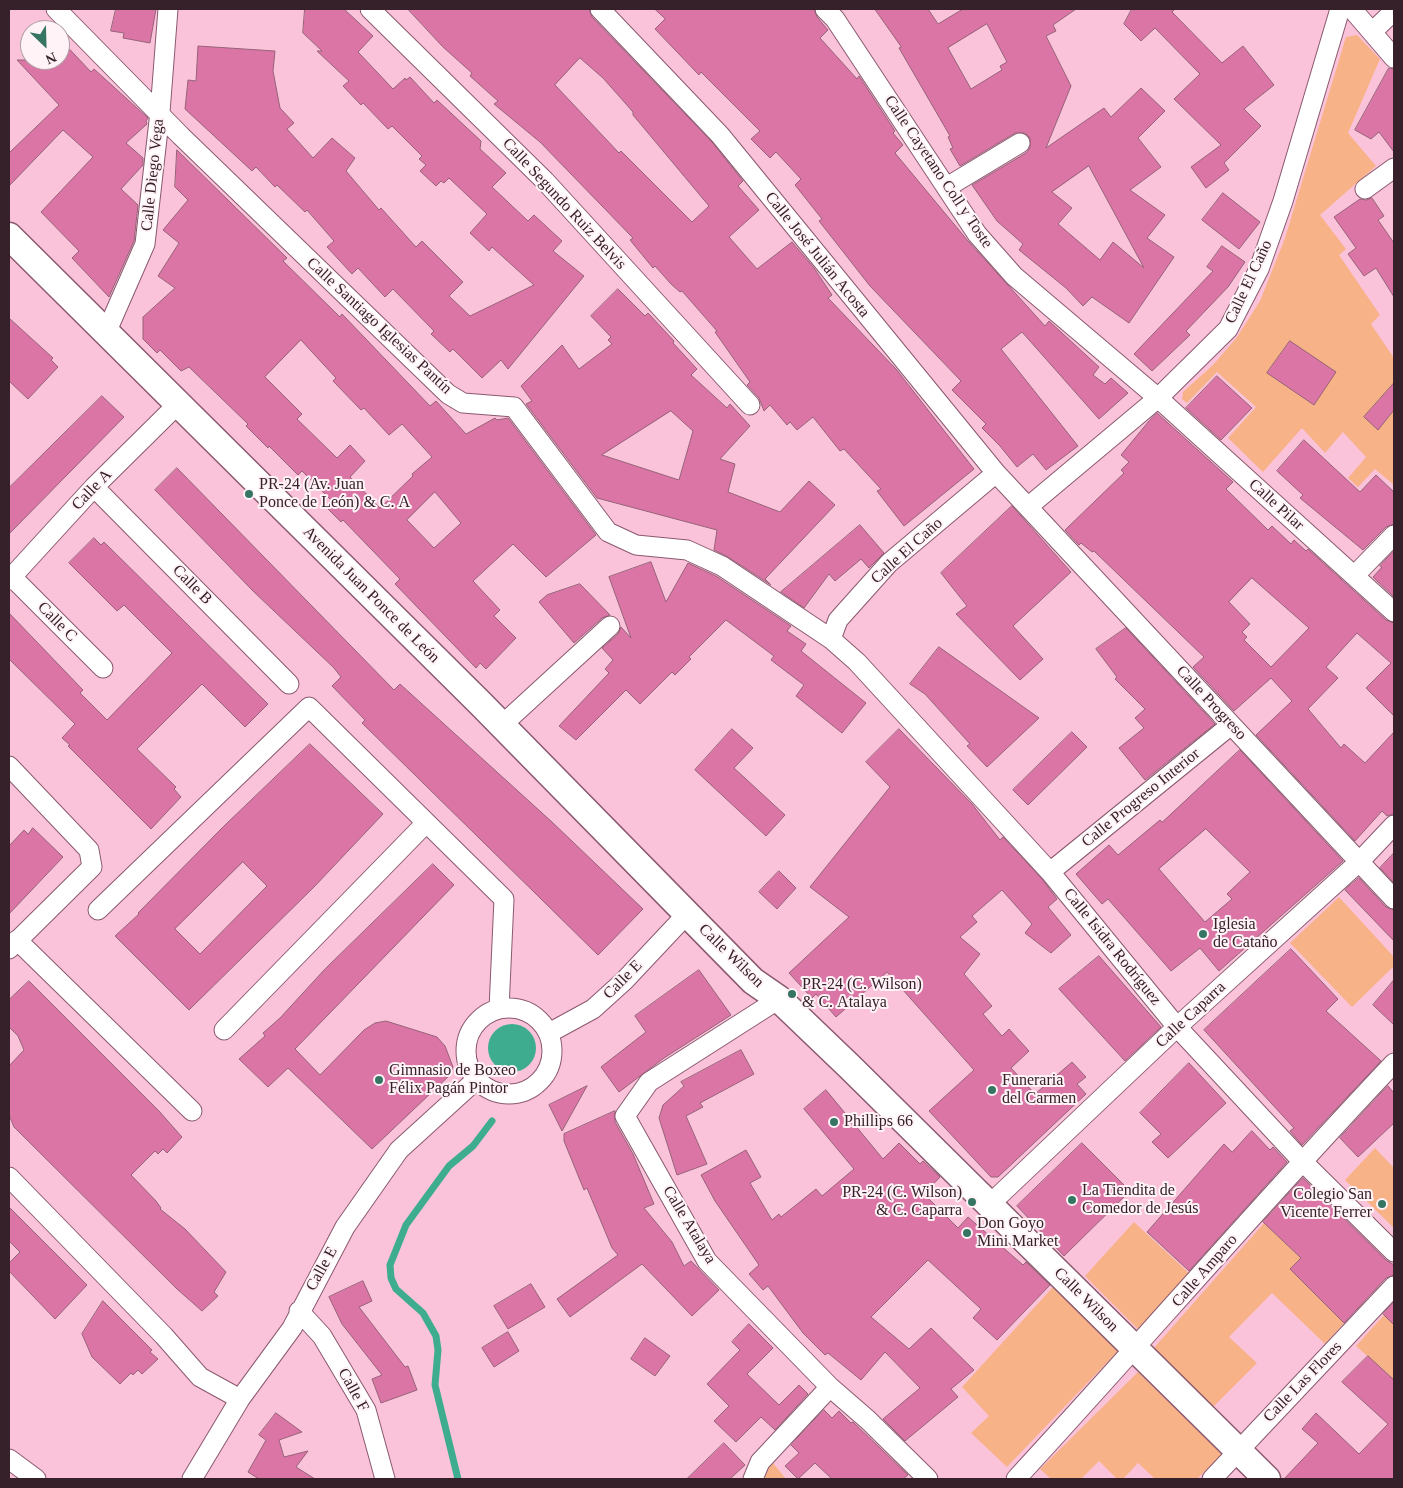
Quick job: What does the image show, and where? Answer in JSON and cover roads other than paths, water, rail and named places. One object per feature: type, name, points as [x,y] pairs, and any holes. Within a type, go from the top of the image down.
[{"type":"main road","name":"Avenida Juan Ponce de León","points":[[9,236],[502,725],[687,914]]},
{"type":"main road","name":"Calle Wilson","points":[[687,914],[753,981],[779,999],[1267,1479]]},
{"type":"street","name":"Calle Santiago Iglesias Pantín","points":[[56,9],[160,112],[188,143],[448,394],[463,403],[514,408],[608,532],[636,545],[687,550],[722,566],[832,639]]},
{"type":"street","name":"Calle Diego Vega","points":[[106,333],[145,244],[160,112],[168,9]]},
{"type":"street","name":"Calle Segundo Ruiz Belvis","points":[[372,9],[545,180],[750,405]]},
{"type":"street","name":"Calle José Julián Acosta","points":[[600,9],[720,135],[996,473],[1029,506]]},
{"type":"street","name":"Calle Cayetano Coll y Toste","points":[[825,9],[834,19],[977,234],[1014,276],[1158,398]]},
{"type":"street","name":"Calle El Caño","points":[[1029,506],[1158,398],[1228,329],[1259,269],[1283,201],[1340,9]]},
{"type":"street","points":[[1352,9],[1394,58]]},
{"type":"street","points":[[1372,32],[1394,11]]},
{"type":"street","points":[[947,187],[1020,143]]},
{"type":"street","points":[[1365,189],[1394,168]]},
{"type":"street","name":"Calle Pilar","points":[[1158,398],[1394,612]]},
{"type":"street","name":"Calle A","points":[[10,578],[94,486],[178,404]]},
{"type":"street","name":"Calle El Caño","points":[[832,639],[838,620],[889,562],[996,473]]},
{"type":"street","name":"Calle B","points":[[94,486],[289,684]]},
{"type":"street","name":"Calle Progreso","points":[[1029,506],[1394,899]]},
{"type":"street","points":[[1354,576],[1394,535]]},
{"type":"street","name":"Calle C","points":[[10,578],[103,668]]},
{"type":"street","points":[[502,725],[610,626]]},
{"type":"street","name":"Calle Isidra Rodríguez","points":[[832,639],[857,662],[1050,872],[1177,1028],[1302,1161],[1394,1252]]},
{"type":"street","points":[[98,910],[309,707],[425,824],[504,899],[498,1009]]},
{"type":"street","name":"Calle Progreso Interior","points":[[1050,872],[1231,725]]},
{"type":"street","points":[[9,766],[89,850],[92,867],[13,945],[192,1111]]},
{"type":"street","points":[[224,1030],[425,824]]},
{"type":"street","name":"Calle Caparra","points":[[989,1205],[1177,1028],[1359,862],[1394,825]]},
{"type":"street","name":"Calle E","points":[[549,1033],[593,1009],[624,980],[687,914]]},
{"type":"street","name":"Calle Atalaya","points":[[779,999],[649,1082],[625,1116],[707,1261],[830,1387],[868,1420],[928,1479]]},
{"type":"street","points":[[510,1008],[533,1015],[549,1033],[552,1044],[550,1062],[542,1078],[521,1092],[510,1093],[486,1087],[477,1079],[467,1057],[468,1038],[478,1022],[487,1014],[498,1009],[510,1008]]},
{"type":"street","name":"Calle Amparo","points":[[1016,1479],[1135,1349],[1302,1161],[1394,1064]]},
{"type":"street","name":"Calle E","points":[[192,1479],[240,1399],[292,1328],[299,1311],[345,1227],[398,1150],[477,1079]]},
{"type":"street","points":[[9,1177],[164,1336],[200,1376],[240,1399]]},
{"type":"street","name":"Calle Las Flores","points":[[1212,1479],[1394,1286]]},
{"type":"street","name":"Calle F","points":[[299,1311],[322,1336],[366,1410],[385,1479]]},
{"type":"street","points":[[754,1479],[760,1462],[830,1387]]},
{"type":"street","points":[[9,1459],[36,1479]]},
{"type":"waterway","points":[[458,1479],[435,1385],[438,1350],[436,1336],[423,1313],[396,1289],[391,1278],[390,1265],[406,1225],[449,1166],[473,1146],[492,1121]]},
{"type":"place","name":"PR-24 (Av. Juan Ponce de León) & C. A","points":[[249,494]]},
{"type":"place","name":"Iglesia de Cataño","points":[[1203,934]]},
{"type":"place","name":"PR-24 (C. Wilson) & C. Atalaya","points":[[792,994]]},
{"type":"place","name":"Gimnasio de Boxeo Félix Pagán Pintor","points":[[379,1080]]},
{"type":"place","name":"Funeraria del Carmen","points":[[992,1090]]},
{"type":"place","name":"Phillips 66","points":[[834,1122]]},
{"type":"place","name":"La Tiendita de Comedor de Jesús","points":[[1072,1200]]},
{"type":"place","name":"PR-24 (C. Wilson) & C. Caparra","points":[[972,1202]]},
{"type":"place","name":"Colegio San Vicente Ferrer","points":[[1382,1204]]},
{"type":"place","name":"Don Goyo Mini Market","points":[[967,1233]]}]
